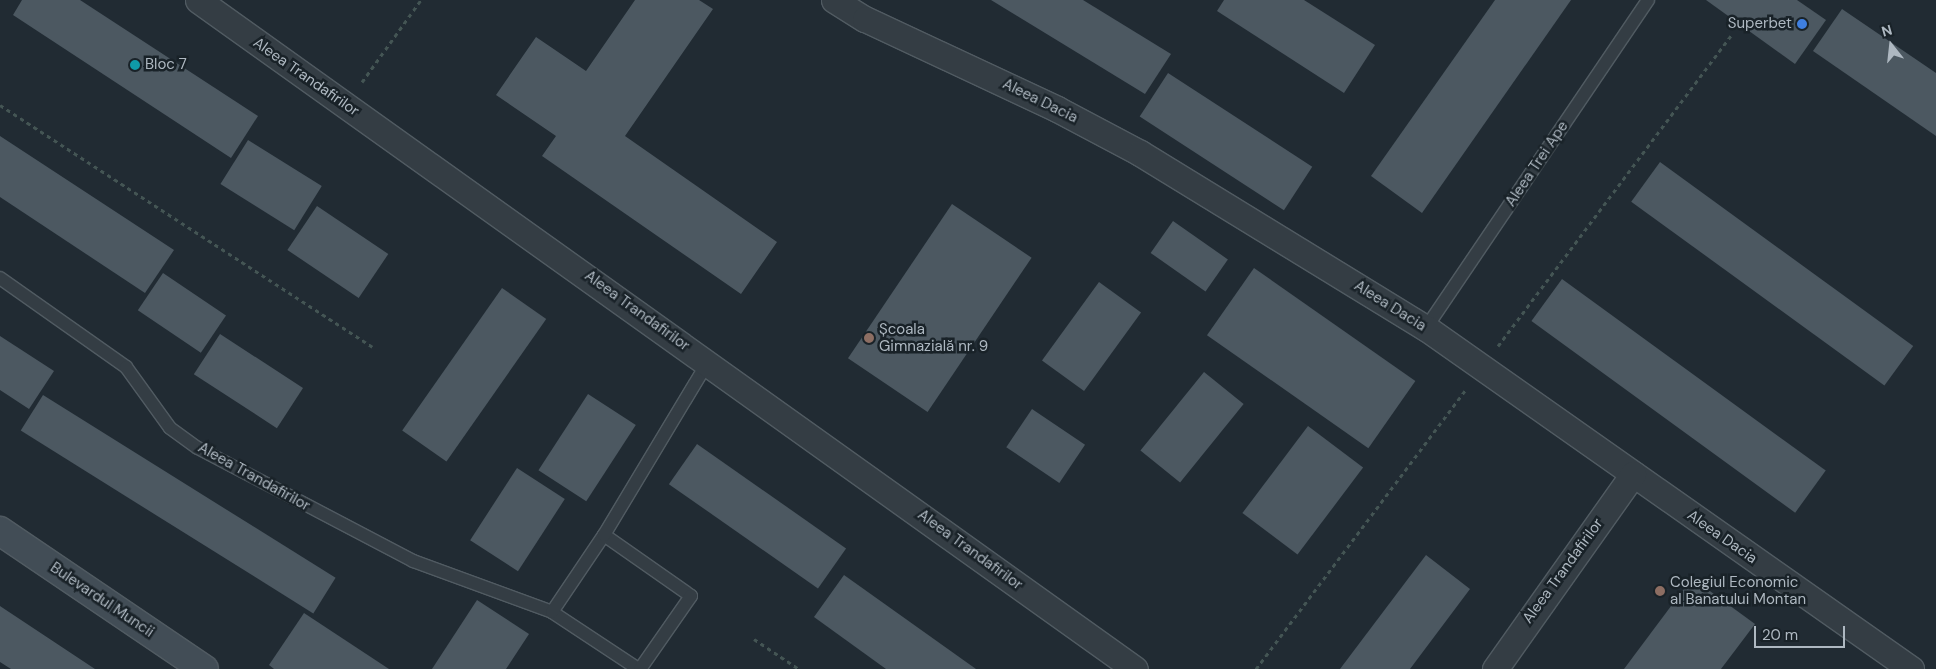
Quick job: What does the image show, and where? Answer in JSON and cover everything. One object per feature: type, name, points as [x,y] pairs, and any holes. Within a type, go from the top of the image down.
[{"type":"street","name":"Aleea Trandafirilor","points":[[198,0],[708,362],[1135,669]]},
{"type":"street","name":"Aleea Dacia","points":[[834,0],[865,19],[1057,108],[1140,154],[1426,328],[1911,669]]},
{"type":"street","name":"Aleea Trandafirilor","points":[[1494,669],[1633,474]]},
{"type":"street","name":"Bulevardul Muncii","points":[[0,531],[204,669]]},
{"type":"lane","name":"Aleea Trei Ape","points":[[1426,328],[1648,0]]},
{"type":"lane","name":"Aleea Trandafirilor","points":[[0,278],[126,367],[170,428],[198,448],[413,561],[552,612],[639,669],[691,596],[604,536]]},
{"type":"lane","points":[[552,612],[604,536],[708,362]]},
{"type":"path","points":[[345,105],[420,0]]},
{"type":"path","points":[[0,105],[372,347]]},
{"type":"path","points":[[754,638],[798,669]]},
{"type":"building","name":"Bloc 7","points":[[22,0],[80,0],[258,116],[231,158],[13,15]]},
{"type":"building","points":[[635,0],[699,0],[713,9],[625,136],[777,242],[741,294],[542,156],[556,136],[496,95],[536,37],[586,71]]},
{"type":"building","points":[[991,0],[1083,0],[1171,54],[1145,94]]},
{"type":"building","points":[[1224,0],[1304,0],[1375,45],[1344,93],[1217,11]]},
{"type":"building","points":[[1495,0],[1571,0],[1422,213],[1371,176]]},
{"type":"building","points":[[1706,0],[1797,0],[1826,20],[1795,64]]},
{"type":"building","points":[[1842,9],[1936,73],[1936,136],[1813,51]]},
{"type":"building","points":[[1168,73],[1312,167],[1284,210],[1140,117]]},
{"type":"building","points":[[0,136],[174,250],[145,293],[0,197]]},
{"type":"building","points":[[248,140],[322,186],[294,230],[220,184]]},
{"type":"building","points":[[1660,162],[1913,346],[1884,386],[1631,202]]},
{"type":"building","points":[[952,204],[1032,258],[928,412],[848,358]]},
{"type":"building","points":[[317,206],[388,254],[359,298],[287,250]]},
{"type":"building","points":[[1173,221],[1228,259],[1206,291],[1151,253]]},
{"type":"building","points":[[1254,268],[1415,381],[1368,448],[1207,335]]},
{"type":"building","points":[[163,273],[226,315],[201,353],[138,310]]},
{"type":"building","points":[[1562,279],[1826,471],[1795,513],[1531,321]]},
{"type":"building","points":[[1099,282],[1141,313],[1084,391],[1042,360]]},
{"type":"building","points":[[502,288],[546,319],[446,462],[402,431]]},
{"type":"building","points":[[220,334],[303,388],[277,428],[194,374]]},
{"type":"building","points":[[0,336],[54,371],[29,409],[0,390]]},
{"type":"building","points":[[1204,372],[1244,404],[1180,483],[1140,450]]},
{"type":"building","points":[[588,394],[636,425],[586,501],[538,470]]},
{"type":"building","points":[[43,395],[336,578],[313,613],[21,431]]},
{"type":"building","points":[[1032,409],[1085,445],[1059,483],[1006,447]]},
{"type":"building","points":[[1308,426],[1363,468],[1298,555],[1242,513]]},
{"type":"building","points":[[697,444],[846,548],[818,589],[669,484]]},
{"type":"building","points":[[517,468],[565,499],[518,571],[470,540]]},
{"type":"building","points":[[1426,555],[1470,589],[1410,669],[1340,669]]},
{"type":"building","points":[[844,575],[976,669],[886,669],[814,617]]},
{"type":"building","points":[[1692,578],[1755,624],[1721,669],[1624,669]]},
{"type":"building","points":[[477,600],[529,634],[506,669],[432,669]]},
{"type":"building","points":[[0,606],[95,669],[11,669],[0,662]]},
{"type":"building","points":[[304,613],[389,669],[274,669],[269,665]]},
{"type":"place","name":"Superbet","points":[[1802,24]]},
{"type":"place","name":"Bloc 7","points":[[135,65]]},
{"type":"place","name":"Școala Gimnazială nr. 9","points":[[869,338]]},
{"type":"place","name":"Colegiul Economic al Banatului Montan","points":[[1660,591]]}]
